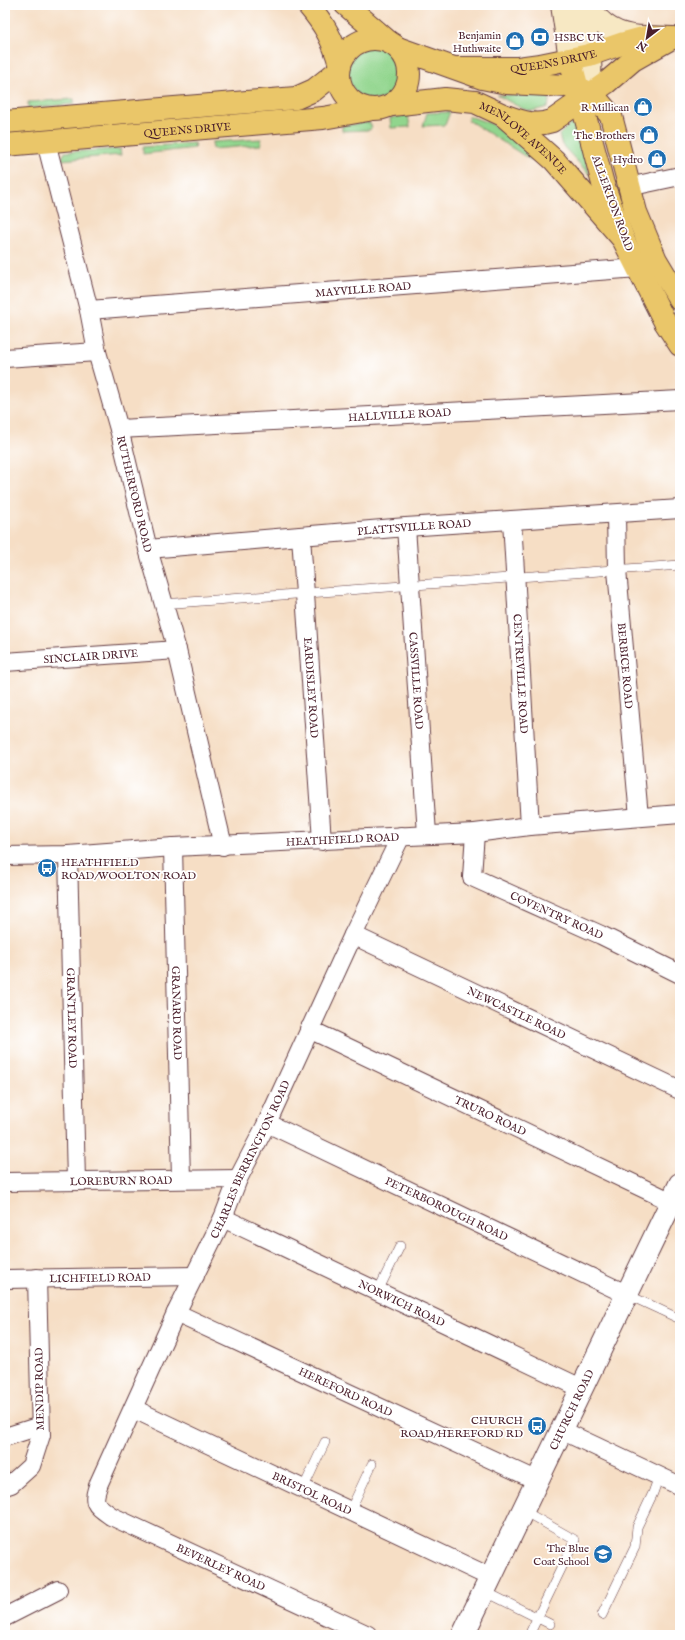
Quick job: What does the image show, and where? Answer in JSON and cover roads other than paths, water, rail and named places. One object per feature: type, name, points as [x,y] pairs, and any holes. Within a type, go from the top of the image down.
[{"type":"main road","points":[[308,5],[322,21],[334,43],[339,68],[339,81],[349,100],[368,110],[380,109],[392,105],[404,94],[410,78],[409,67],[405,57],[394,45],[346,5]]},
{"type":"main road","name":"ALLERTON ROAD","points":[[562,5],[588,55],[589,91],[611,116],[628,186],[646,237],[673,276],[680,300]]},
{"type":"main road","points":[[589,8],[600,22],[612,30],[627,36],[646,37]]},
{"type":"main road","name":"ALLERTON ROAD","points":[[589,8],[589,91],[603,184],[623,239],[665,322],[680,345]]},
{"type":"main road","name":"QUEENS DRIVE","points":[[454,68],[518,68],[588,55],[646,37],[677,37]]},
{"type":"main road","name":"QUEENS DRIVE","points":[[503,115],[531,124],[542,124],[552,121],[564,114],[589,91],[633,60],[677,37]]},
{"type":"main road","points":[[339,68],[347,52],[359,42],[369,39],[380,39],[394,45]]},
{"type":"main road","name":"QUEENS DRIVE","points":[[394,45],[482,78],[507,83],[556,85],[589,91]]},
{"type":"main road","name":"QUEENS DRIVE","points":[[5,122],[296,98],[314,90],[339,68]]},
{"type":"main road","name":"MENLOVE AVENUE","points":[[392,105],[446,99],[475,102],[503,115],[554,160],[623,239]]},
{"type":"main road","name":"QUEENS DRIVE","points":[[5,145],[323,118],[368,110]]},
{"type":"street","name":"RUTHERFORD ROAD","points":[[46,142],[89,310],[97,352],[119,429],[148,549],[177,650],[223,846]]},
{"type":"street","points":[[628,186],[680,176]]},
{"type":"street","name":"MAYVILLE ROAD","points":[[89,310],[638,268]]},
{"type":"street","points":[[5,358],[97,352]]},
{"type":"street","name":"HALLVILLE ROAD","points":[[119,429],[680,400]]},
{"type":"street","name":"PLATTSVILLE ROAD","points":[[148,549],[406,527],[680,509]]},
{"type":"street","name":"BERBICE ROAD","points":[[616,514],[617,570],[639,816]]},
{"type":"street","name":"CENTREVILLE ROAD","points":[[512,521],[530,826]]},
{"type":"street","name":"CASSVILLE ROAD","points":[[406,527],[427,834]]},
{"type":"street","name":"EARDISLEY ROAD","points":[[301,536],[322,840]]},
{"type":"street","name":"SINCLAIR DRIVE","points":[[5,662],[177,650]]},
{"type":"street","name":"HEATHFIELD ROAD","points":[[5,856],[68,855],[427,834],[475,834],[530,826],[639,816],[680,814]]},
{"type":"street","name":"COVENTRY ROAD","points":[[475,834],[472,877],[602,935],[680,974]]},
{"type":"street","name":"CHARLES BERRINGTON ROAD","points":[[99,1483],[134,1409],[176,1313],[196,1276],[223,1218],[238,1179],[267,1123],[309,1029],[401,836]]},
{"type":"street","name":"GRANARD ROAD","points":[[173,848],[181,1179]]},
{"type":"street","name":"GRANTLEY ROAD","points":[[68,855],[76,1180]]},
{"type":"street","name":"NEWCASTLE ROAD","points":[[353,935],[680,1090]]},
{"type":"street","name":"TRURO ROAD","points":[[309,1029],[473,1105],[676,1193]]},
{"type":"street","name":"PETERBOROUGH ROAD","points":[[267,1123],[626,1294]]},
{"type":"street","name":"LOREBURN ROAD","points":[[5,1182],[238,1179]]},
{"type":"street","name":"CHURCH ROAD","points":[[463,1635],[536,1480],[676,1193]]},
{"type":"street","name":"NORWICH ROAD","points":[[223,1218],[581,1388]]},
{"type":"street","name":"LICHFIELD ROAD","points":[[5,1279],[196,1276]]},
{"type":"street","name":"MENDIP ROAD","points":[[5,1486],[11,1484],[31,1466],[37,1451],[40,1426],[37,1278]]},
{"type":"street","name":"HEREFORD ROAD","points":[[176,1313],[536,1480]]},
{"type":"street","name":"BRISTOL ROAD","points":[[134,1409],[350,1511],[487,1584]]},
{"type":"street","points":[[5,1437],[40,1426]]},
{"type":"street","points":[[561,1430],[680,1486]]},
{"type":"street","name":"BEVERLEY ROAD","points":[[99,1483],[94,1498],[96,1505],[111,1516],[368,1635]]},
{"type":"street","points":[[5,1617],[58,1590]]},
{"type":"lane","points":[[163,604],[680,565]]},
{"type":"lane","points":[[378,1291],[400,1246]]},
{"type":"lane","points":[[626,1294],[680,1319]]},
{"type":"lane","points":[[303,1488],[325,1442]]},
{"type":"lane","points":[[350,1511],[372,1464]]},
{"type":"lane","points":[[602,1615],[635,1547],[637,1527],[653,1493],[659,1476]]},
{"type":"lane","points":[[522,1510],[575,1540],[531,1631]]},
{"type":"lane","points":[[487,1584],[538,1619],[550,1624]]},
{"type":"place","name":"HSBC UK","points":[[540,37]]},
{"type":"place","name":"Benjamin Huthwaite","points":[[515,41]]},
{"type":"place","name":"R Millican","points":[[643,107]]},
{"type":"place","name":"The Brothers","points":[[649,135]]},
{"type":"place","name":"Hydro","points":[[657,159]]},
{"type":"place","name":"HEATHFIELD ROAD/WOOLTON ROAD","points":[[47,868]]},
{"type":"place","name":"CHURCH ROAD/HEREFORD RD","points":[[537,1426]]},
{"type":"place","name":"The Blue Coat School","points":[[603,1554]]}]
